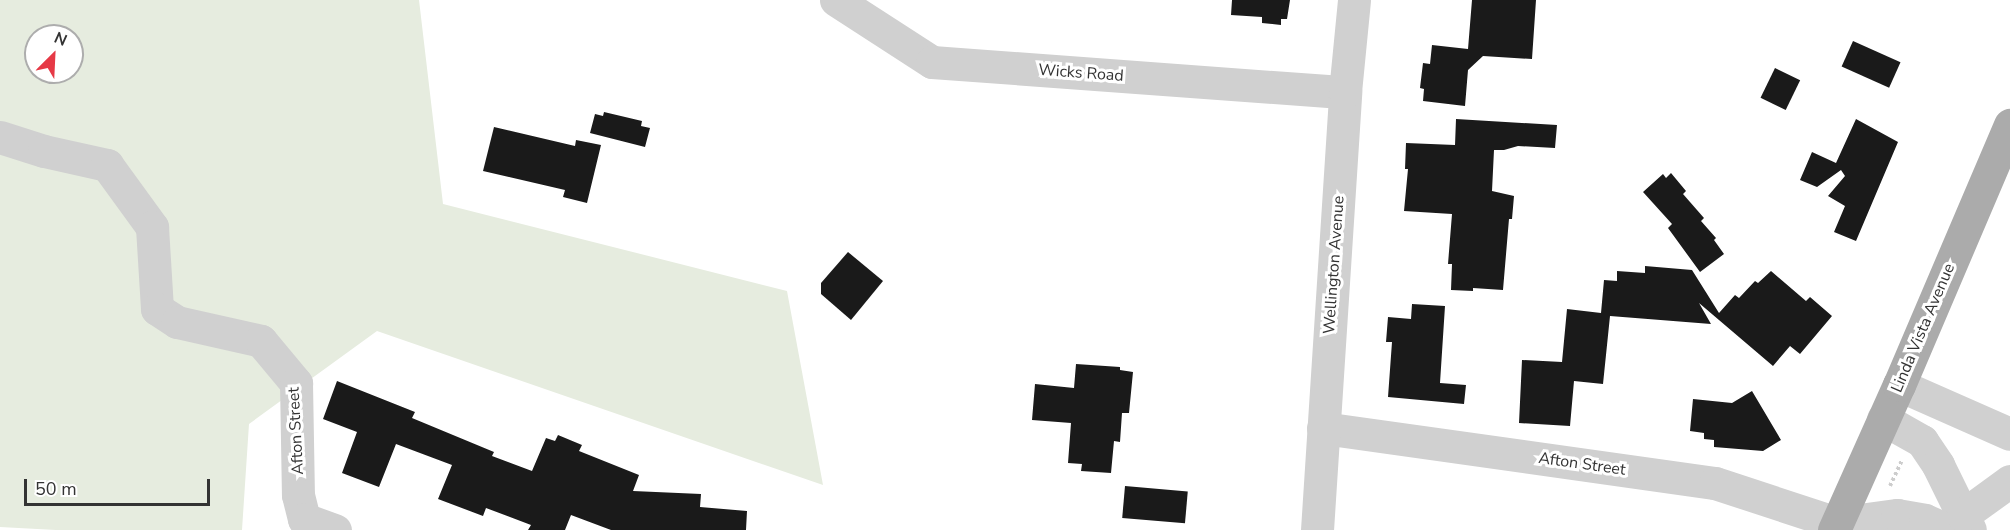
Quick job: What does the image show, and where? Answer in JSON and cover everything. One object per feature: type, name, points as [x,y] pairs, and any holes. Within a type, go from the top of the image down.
[{"type":"main road","name":"Linda Vista Avenue","points":[[1835,526],[1899,385],[2010,125]]},
{"type":"street","name":"Wicks Road","points":[[836,0],[932,62],[1345,92]]},
{"type":"street","name":"Wellington Avenue","points":[[1317,530],[1345,92],[1354,0]]},
{"type":"street","name":"Afton Street","points":[[0,137],[44,151],[107,165],[152,228],[158,309],[177,322],[261,341],[296,383],[298,495],[304,519],[335,530]]},
{"type":"street","points":[[1899,385],[2010,434]]},
{"type":"street","points":[[1883,419],[1922,441],[1938,465],[1960,525]]},
{"type":"street","name":"Afton Street","points":[[1323,428],[1715,483],[1835,526]]},
{"type":"street","points":[[1835,526],[1897,515],[1960,525],[2010,481]]},
{"type":"path","points":[[1887,495],[1902,459]]},
{"type":"shaded area","points":[[0,0],[419,0],[443,204],[787,291],[823,485],[377,331],[249,424],[242,530],[56,530],[0,527]]},
{"type":"building","points":[[1232,0],[1290,0],[1287,19],[1281,19],[1281,25],[1262,23],[1262,17],[1231,15]]},
{"type":"building","points":[[1472,0],[1536,0],[1532,59],[1483,56],[1468,70],[1465,106],[1423,101],[1424,89],[1420,88],[1423,63],[1430,64],[1432,45],[1468,49]]},
{"type":"building","points":[[1853,41],[1901,62],[1889,88],[1842,67]]},
{"type":"building","points":[[1775,68],[1800,80],[1786,110],[1761,98]]},
{"type":"building","points":[[604,112],[642,121],[641,126],[650,128],[645,147],[590,133],[595,114],[603,116]]},
{"type":"building","points":[[1456,119],[1557,125],[1555,148],[1518,146],[1494,150],[1492,191],[1514,196],[1512,219],[1509,219],[1503,290],[1473,288],[1473,291],[1451,290],[1452,264],[1448,264],[1452,214],[1404,211],[1408,169],[1405,169],[1406,143],[1455,145]]},
{"type":"building","points":[[1856,119],[1898,142],[1856,241],[1834,232],[1845,206],[1828,196],[1845,176],[1841,170],[1817,187],[1800,180],[1812,152],[1836,163]]},
{"type":"building","points":[[494,127],[575,146],[576,140],[601,145],[587,203],[563,197],[565,190],[483,171]]},
{"type":"building","points":[[1671,173],[1686,191],[1683,194],[1704,218],[1701,221],[1716,238],[1714,240],[1724,254],[1700,272],[1668,228],[1672,224],[1643,192],[1663,174],[1666,178]]},
{"type":"building","points":[[848,252],[883,281],[851,320],[821,294],[821,283]]},
{"type":"building","points":[[1645,266],[1692,270],[1719,313],[1735,295],[1739,298],[1755,281],[1758,283],[1771,271],[1806,301],[1810,297],[1832,316],[1800,354],[1790,346],[1773,366],[1699,303],[1711,324],[1610,316],[1603,384],[1574,381],[1570,426],[1519,423],[1522,360],[1562,362],[1567,309],[1601,313],[1604,280],[1617,281],[1617,271],[1645,273]]},
{"type":"building","points":[[1412,304],[1445,306],[1440,383],[1466,385],[1464,404],[1388,397],[1392,342],[1386,342],[1388,317],[1411,319]]},
{"type":"building","points":[[1076,364],[1120,367],[1120,370],[1133,372],[1129,413],[1122,413],[1120,442],[1114,441],[1111,473],[1081,471],[1082,464],[1068,463],[1071,423],[1032,420],[1035,384],[1074,388]]},
{"type":"building","points":[[337,381],[415,412],[412,418],[494,452],[492,456],[532,471],[546,438],[555,441],[558,435],[582,445],[579,451],[639,475],[633,491],[701,494],[700,507],[747,511],[746,530],[611,530],[571,515],[565,530],[528,530],[531,525],[486,508],[483,516],[438,499],[452,465],[396,444],[379,487],[342,473],[357,432],[323,419]]},
{"type":"building","points":[[1752,391],[1781,440],[1763,451],[1714,447],[1714,440],[1704,439],[1704,433],[1690,431],[1693,399],[1732,403]]},
{"type":"building","points":[[1125,486],[1188,491],[1185,523],[1122,518]]}]
